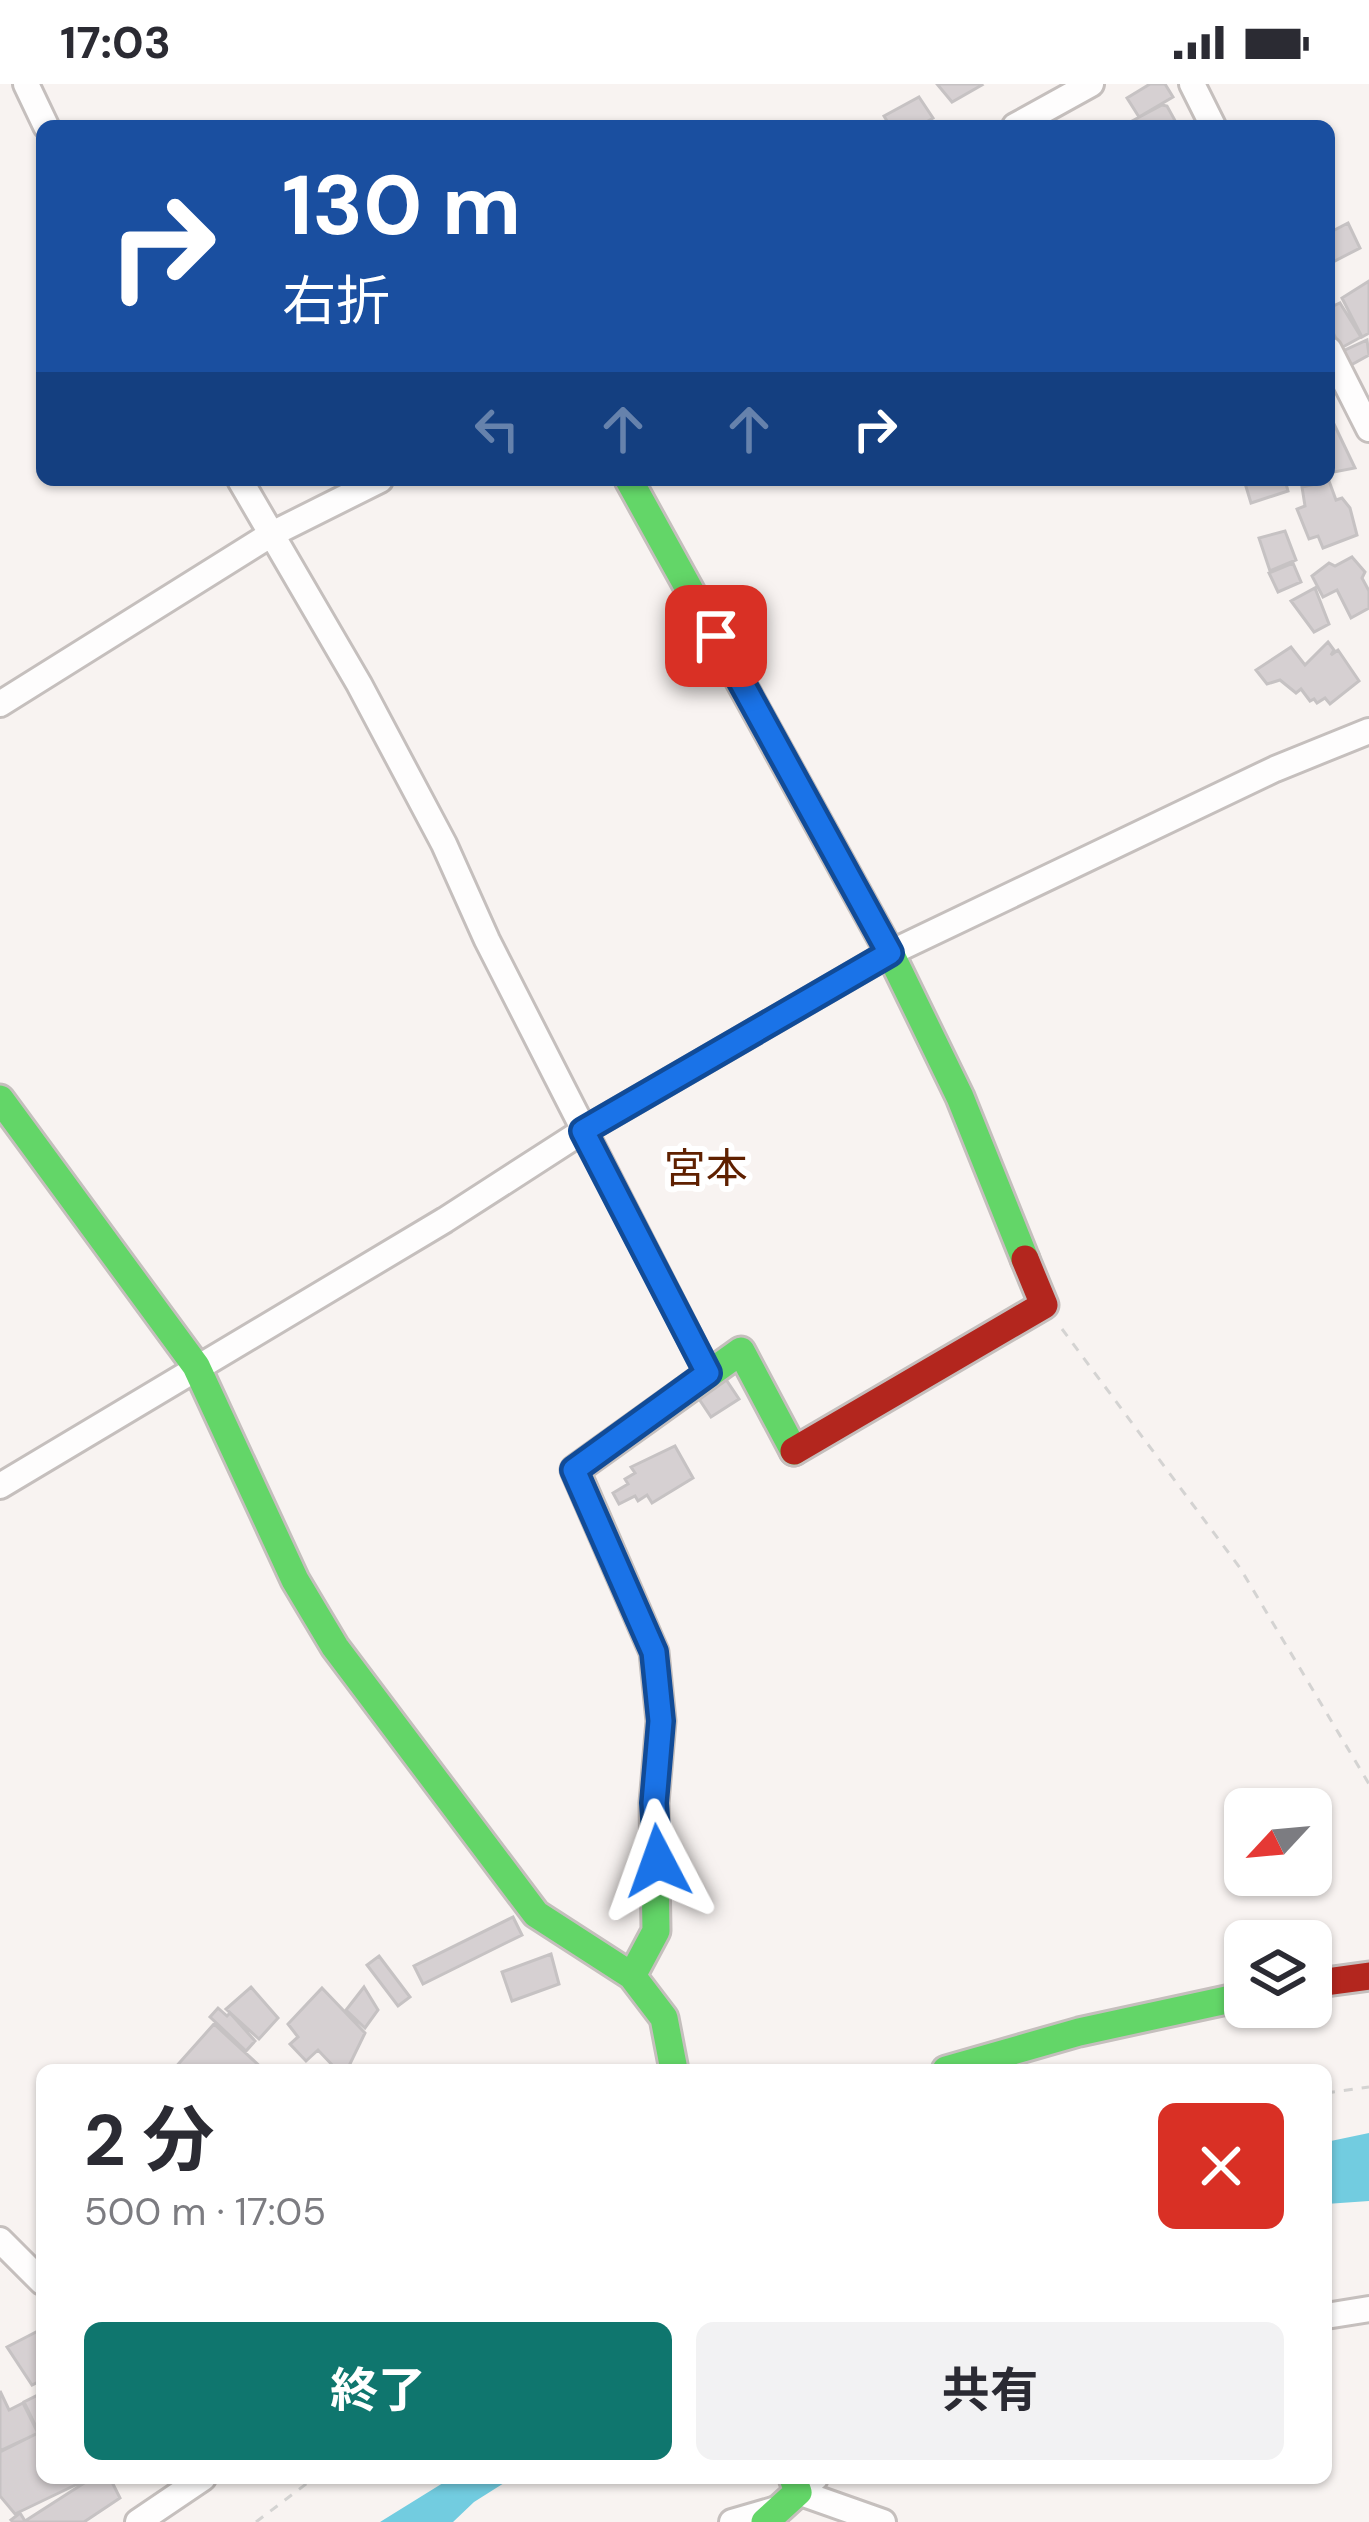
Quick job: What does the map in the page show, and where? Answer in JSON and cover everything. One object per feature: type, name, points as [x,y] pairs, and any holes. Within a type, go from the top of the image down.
[{"type":"street","points":[[26,84],[43,120]]},
{"type":"street","points":[[1026,120],[1090,84]]},
{"type":"street","points":[[1192,84],[1211,120]]},
{"type":"street","points":[[1335,362],[1369,429]]},
{"type":"street","points":[[243,486],[434,824],[583,1131],[708,1373]]},
{"type":"street","points":[[0,704],[270,536],[368,486]]},
{"type":"street","points":[[632,486],[890,953],[960,1097],[1044,1305],[796,1454],[741,1351],[574,1470],[654,1652],[661,1721],[654,1803],[656,1931],[632,1976]]},
{"type":"street","points":[[0,1486],[446,1220],[583,1131],[890,953],[1275,769],[1369,731]]},
{"type":"street","points":[[0,1099],[196,1366],[296,1580],[335,1647],[536,1914],[632,1976],[664,2018],[673,2064]]},
{"type":"street","points":[[1332,1981],[1369,1976]]},
{"type":"street","points":[[967,2064],[1079,2032],[1224,2001]]},
{"type":"street","points":[[0,2240],[36,2276]]},
{"type":"street","points":[[1332,2315],[1369,2309]]},
{"type":"street","points":[[138,2522],[194,2484]]},
{"type":"street","points":[[732,2522],[790,2496],[883,2522]]},
{"type":"path","points":[[1044,1305],[1240,1568],[1369,1784]]},
{"type":"path","points":[[1332,2092],[1369,2087]]},
{"type":"path","points":[[256,2522],[306,2484]]},
{"type":"water","points":[[1369,2133],[1369,2201],[1332,2204],[1332,2141]]},
{"type":"water","points":[[441,2484],[502,2484],[453,2522],[380,2522]]},
{"type":"building","points":[[937,84],[981,84],[982,85],[952,102]]},
{"type":"building","points":[[1150,84],[1165,84],[1173,97],[1139,117],[1127,98]]},
{"type":"building","points":[[919,97],[933,118],[886,120],[884,116]]},
{"type":"building","points":[[1162,105],[1175,120],[1134,120]]},
{"type":"building","points":[[1348,223],[1360,248],[1335,261],[1335,230]]},
{"type":"building","points":[[1369,281],[1369,333],[1362,337],[1342,298]]},
{"type":"building","points":[[1340,303],[1361,337],[1341,348],[1335,336],[1335,305]]},
{"type":"building","points":[[1367,340],[1369,355],[1351,365],[1343,351]]},
{"type":"building","points":[[1335,426],[1355,468],[1335,472]]},
{"type":"building","points":[[1246,486],[1287,486],[1288,491],[1251,503]]},
{"type":"building","points":[[1331,486],[1336,500],[1342,498],[1350,508],[1357,535],[1323,548],[1318,536],[1309,539],[1297,509],[1305,506],[1302,487]]},
{"type":"building","points":[[1285,531],[1296,560],[1270,571],[1259,538]]},
{"type":"building","points":[[1352,557],[1365,572],[1362,578],[1369,591],[1369,608],[1351,618],[1337,590],[1323,597],[1312,576],[1329,563],[1335,566]]},
{"type":"building","points":[[1293,563],[1301,582],[1278,592],[1269,573]]},
{"type":"building","points":[[1315,588],[1329,624],[1314,632],[1291,601]]},
{"type":"building","points":[[1328,642],[1334,650],[1331,655],[1338,650],[1359,681],[1330,704],[1325,698],[1310,701],[1301,689],[1296,693],[1280,680],[1267,684],[1256,670],[1291,647],[1305,665]]},
{"type":"building","points":[[725,1378],[739,1399],[711,1417],[697,1396]]},
{"type":"building","points":[[675,1446],[693,1478],[652,1503],[647,1495],[619,1504],[613,1493],[628,1484],[625,1479],[635,1473],[631,1467]]},
{"type":"building","points":[[513,1917],[522,1935],[423,1984],[414,1966]]},
{"type":"building","points":[[551,1954],[559,1984],[512,2001],[502,1972]]},
{"type":"building","points":[[379,1956],[410,1997],[398,2006],[367,1965]]},
{"type":"building","points":[[251,1987],[278,2018],[259,2039],[226,2009]]},
{"type":"building","points":[[364,1987],[378,2010],[365,2028],[346,2010]]},
{"type":"building","points":[[322,1988],[365,2033],[350,2064],[331,2064],[318,2050],[306,2061],[290,2044],[298,2037],[288,2024]]},
{"type":"building","points":[[218,2008],[227,2016],[230,2013],[255,2041],[246,2051],[210,2017]]},
{"type":"building","points":[[214,2024],[257,2064],[178,2064]]},
{"type":"building","points":[[36,2332],[36,2383],[32,2385],[7,2347]]},
{"type":"building","points":[[0,2391],[9,2410],[23,2403],[36,2434],[0,2451]]},
{"type":"building","points":[[36,2396],[36,2427],[24,2402]]},
{"type":"building","points":[[36,2434],[36,2484],[78,2484],[15,2514],[0,2496],[0,2452]]},
{"type":"building","points":[[83,2484],[113,2484],[120,2498],[84,2522],[13,2522],[11,2520],[20,2513],[25,2521]]},
{"type":"traffic: fast","points":[[632,486],[890,953],[960,1097],[1025,1259]]},
{"type":"traffic: fast","points":[[0,1099],[196,1366],[295,1580],[335,1647],[536,1914],[632,1976],[664,2018],[673,2064]]},
{"type":"traffic: fast","points":[[632,1976],[656,1931],[654,1803],[661,1721],[654,1652],[575,1470],[741,1351],[794,1451]]},
{"type":"traffic: fast","points":[[967,2064],[1079,2032],[1224,2001]]},
{"type":"traffic: fast","points":[[765,2522],[798,2492],[795,2484]]},
{"type":"traffic: jam","points":[[794,1451],[1044,1305],[1025,1259]]},
{"type":"traffic: jam","points":[[1332,1981],[1369,1976]]},
{"type":"district","name":"宮本","points":[[706,1168]]},
{"type":"route","points":[[658,1861],[654,1803],[661,1721],[654,1652],[574,1470],[708,1373],[583,1131],[890,953],[716,636]]}]
